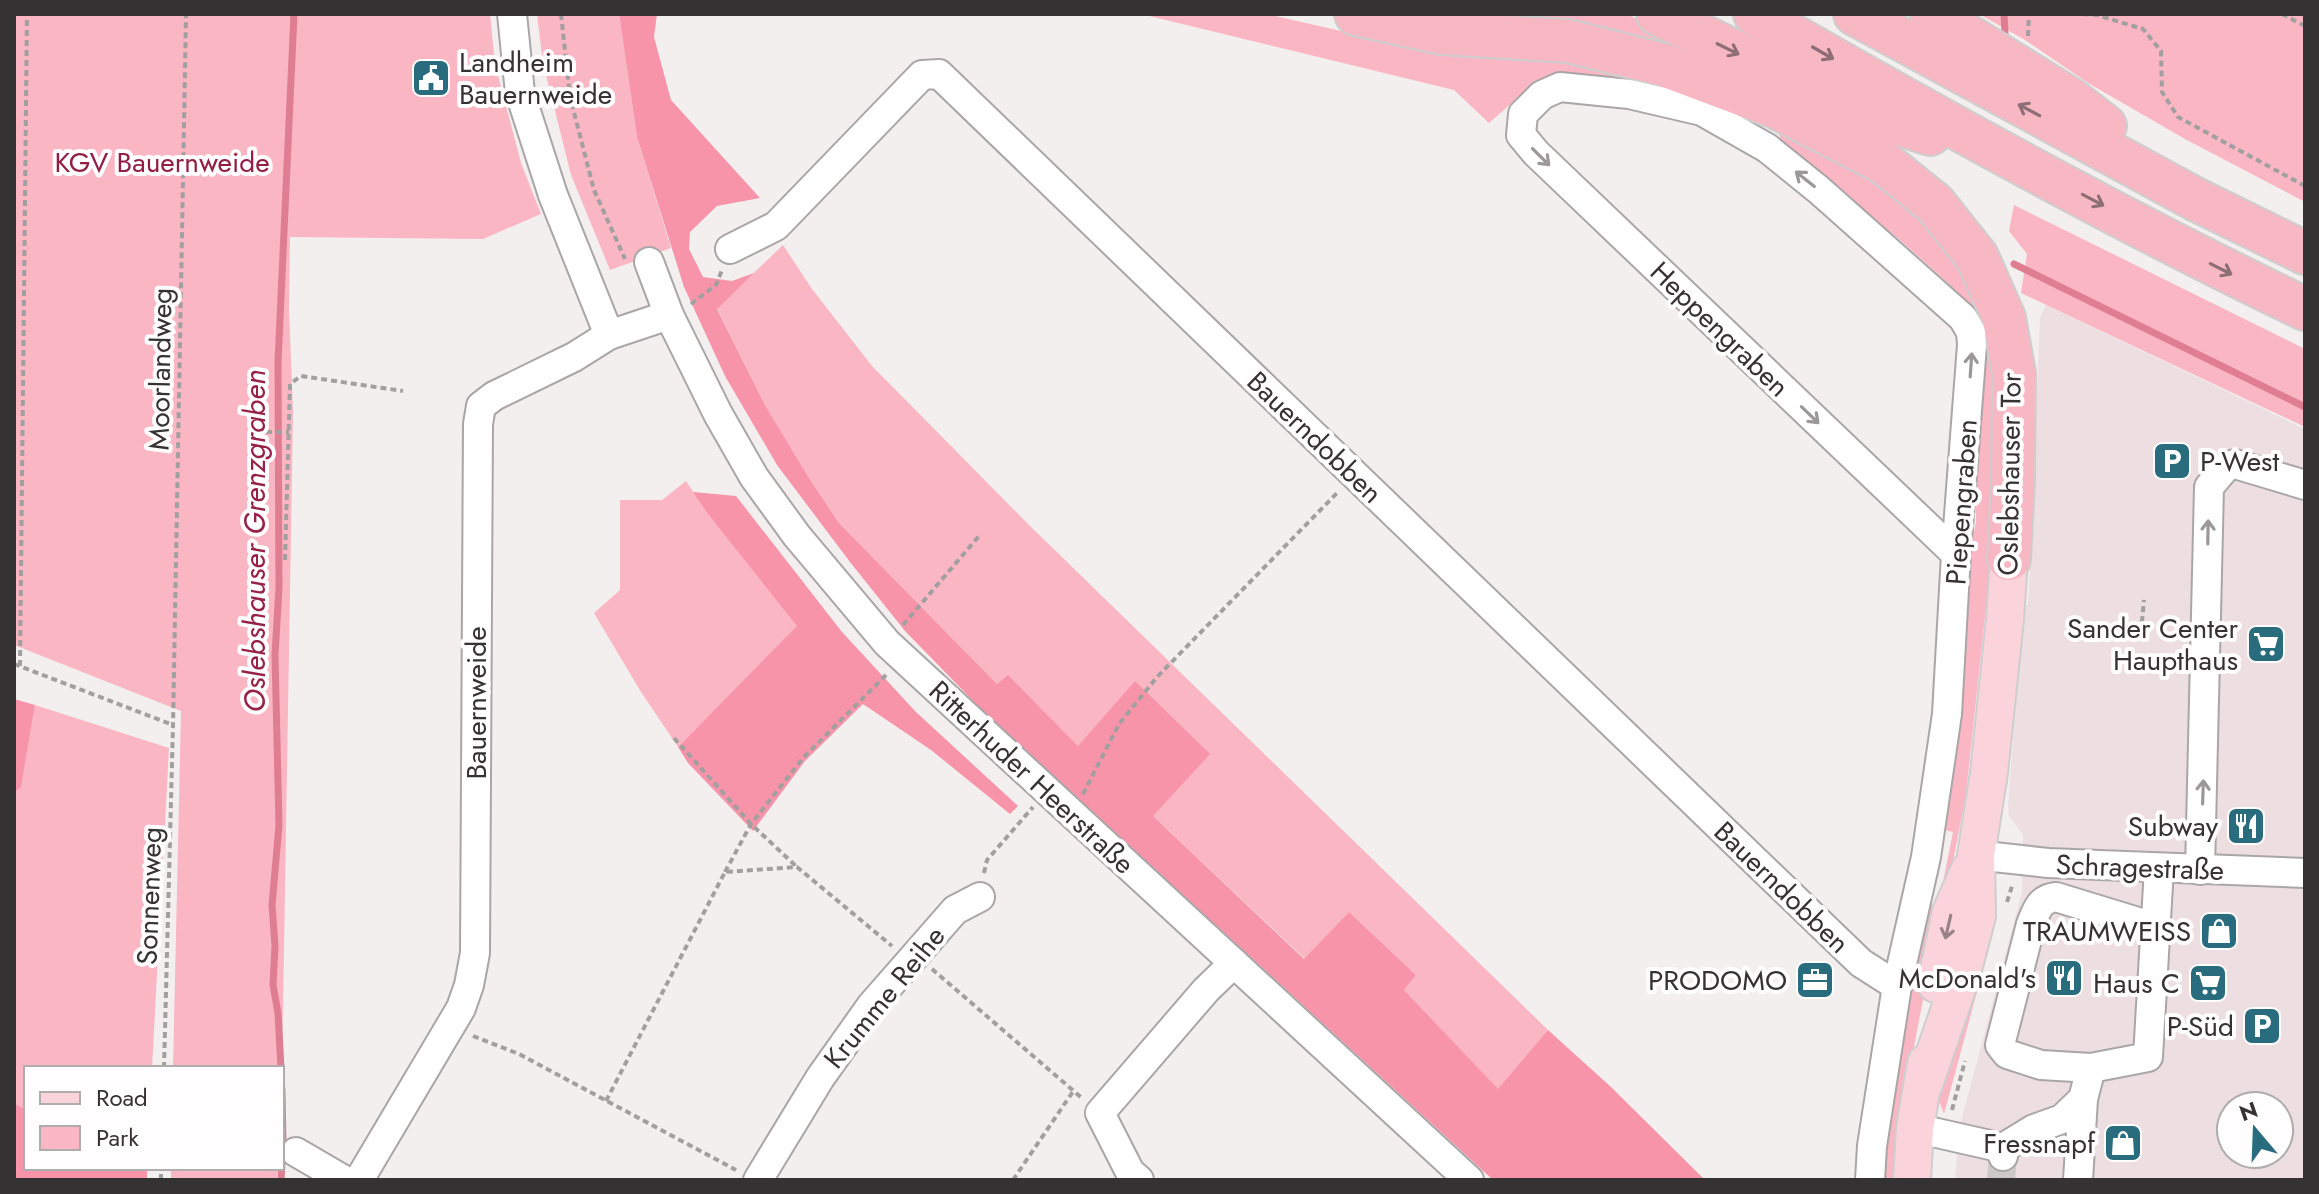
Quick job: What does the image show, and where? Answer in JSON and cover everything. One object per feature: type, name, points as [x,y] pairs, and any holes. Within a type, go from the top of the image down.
[{"type":"highway","name":"Oslebshauser Tor","points":[[1356,14],[1442,33],[1568,41],[1664,65],[1776,107],[1856,148],[1883,162],[1935,204],[1977,257],[2004,318],[2014,373],[2009,559]]},
{"type":"highway","points":[[1658,14],[1794,81],[1872,115],[2033,169]]},
{"type":"highway","points":[[1755,14],[2033,169],[2218,267],[2305,309]]},
{"type":"highway","points":[[1855,14],[1967,77],[2305,253]]},
{"type":"highway","points":[[1932,14],[2070,99],[2147,156],[2197,199]]},
{"type":"main road","name":"Oslebshauser Tor","points":[[1912,1180],[1915,1128],[1924,1084],[1938,971],[1951,912],[1976,855],[1989,773],[2009,559]]},
{"type":"street","points":[[512,14],[520,93],[553,195],[609,335]]},
{"type":"street","name":"Bauerndobben","points":[[730,249],[776,226],[922,75],[939,74],[1861,963],[1897,986]]},
{"type":"street","name":"Piepengraben","points":[[1542,95],[1560,87],[1629,94],[1702,111],[1767,148],[1819,190],[1963,318],[1971,332],[1947,714],[1926,857],[1897,986],[1872,1146],[1870,1180]]},
{"type":"street","name":"Heppengraben","points":[[1542,95],[1523,114],[1521,135],[1536,153],[1956,554]]},
{"type":"street","name":"Ritterhuder Heerstraße","points":[[639,265],[669,315],[718,414],[754,477],[797,536],[895,650],[1469,1180]]},
{"type":"street","name":"Bauernweide","points":[[359,1180],[461,1008],[475,953],[478,424],[481,406],[494,396],[574,357],[609,335],[669,315]]},
{"type":"street","points":[[2200,870],[2209,487],[2226,467],[2235,464],[2305,485]]},
{"type":"street","name":"Schragestraße","points":[[1976,855],[2048,863],[2305,873]]},
{"type":"street","points":[[2156,924],[2141,923],[2056,897],[2046,898],[2039,904],[2000,1045],[2007,1054],[2041,1065],[2091,1068],[2148,1057],[2156,924],[2159,868]]},
{"type":"street","name":"Krumme Reihe","points":[[750,1176],[871,1006],[912,956],[955,910],[980,897]]},
{"type":"street","points":[[1132,1177],[1100,1113],[1206,990],[1234,963]]},
{"type":"street","points":[[2078,1180],[2083,1099],[2091,1068]]},
{"type":"street","points":[[1915,1128],[2003,1152],[2034,1129],[2062,1119],[2083,1099]]},
{"type":"street","points":[[296,1152],[344,1180]]},
{"type":"path","points":[[27,14],[17,665],[173,725]]},
{"type":"path","name":"Moorlandweg","points":[[173,725],[186,14]]},
{"type":"path","points":[[561,14],[570,97],[594,190],[639,265]]},
{"type":"path","points":[[2083,14],[2097,15],[2143,29],[2161,51],[2162,92],[2178,117],[2305,186]]},
{"type":"path","points":[[2282,14],[2305,26]]},
{"type":"path","points":[[669,315],[692,304],[716,285],[730,249]]},
{"type":"path","points":[[285,560],[290,384],[301,376],[403,391]]},
{"type":"path","points":[[266,432],[289,432]]},
{"type":"path","points":[[1072,814],[1119,724],[1157,677],[1355,475]]},
{"type":"path","points":[[606,1101],[751,824],[895,650],[979,536]]},
{"type":"path","points":[[2141,632],[2144,600]]},
{"type":"path","name":"Sonnenweg","points":[[164,1066],[173,725]]},
{"type":"path","points":[[674,738],[751,824],[797,867],[912,956],[1100,1113]]},
{"type":"path","points":[[980,897],[987,860],[1048,791]]},
{"type":"path","points":[[725,872],[797,867]]},
{"type":"path","points":[[449,1027],[519,1054],[750,1176]]},
{"type":"path","points":[[1013,1180],[1074,1090]]},
{"type":"shaded area","points":[[619,14],[657,14],[654,37],[671,100],[760,198],[717,206],[690,232],[689,249],[703,277],[732,281],[754,273],[717,309],[765,405],[839,523],[997,684],[1008,675],[1078,746],[1135,681],[1210,754],[1153,816],[1304,959],[1349,912],[1416,975],[1404,990],[1498,1089],[1548,1030],[1705,1180],[1493,1180],[981,709],[905,631],[777,465],[725,376],[684,287],[637,137]]},
{"type":"shaded area","points":[[2046,305],[2305,429],[2305,1180],[1955,1180],[1959,1129],[2022,892],[2023,835],[2009,816],[2008,808],[2023,605],[2028,605],[2040,318]]},
{"type":"shaded area","points":[[693,492],[736,496],[842,632],[916,712],[1018,806],[1010,814],[931,750],[863,704],[805,761],[753,831],[688,763],[678,747],[797,626]]},
{"type":"shaded area","points":[[14,699],[35,705],[21,787],[14,793]]},
{"type":"shaded area","points":[[14,1103],[24,1109],[24,1170],[147,1170],[147,1180],[14,1180]]},
{"type":"green space","name":"KGV Bauernweide","points":[[14,14],[490,14],[495,64],[521,163],[541,214],[483,239],[290,237],[293,412],[282,1066],[173,1066],[181,711],[14,645]]},
{"type":"green space","points":[[537,14],[619,14],[637,137],[671,248],[610,270],[571,175],[543,63]]},
{"type":"green space","points":[[1141,14],[1267,14],[1441,54],[1528,60],[1562,53],[1637,69],[1812,141],[1908,201],[1960,265],[1978,300],[1999,377],[1996,550],[1986,607],[1966,794],[1946,898],[1940,897],[1953,832],[1941,829],[1967,606],[1967,567],[1976,522],[1976,445],[1967,309],[1948,283],[1900,240],[1784,147],[1778,132],[1660,82],[1629,88],[1548,77],[1522,94],[1489,123],[1454,90]]},
{"type":"green space","points":[[1443,14],[1627,14],[1773,88]]},
{"type":"green space","points":[[1979,14],[2305,14],[2305,202],[2185,139],[2088,83],[2025,40]]},
{"type":"green space","points":[[2014,205],[2305,349],[2305,427],[2021,293],[2027,254],[2009,231]]},
{"type":"green space","points":[[783,245],[812,289],[872,366],[1028,524],[1548,1030],[1498,1090],[1404,990],[1416,975],[1349,912],[1305,959],[1153,816],[1136,681],[1079,747],[1008,676],[997,684],[839,523],[765,405],[717,308]]},
{"type":"green space","points":[[686,481],[707,513],[798,626],[678,747],[594,613],[620,590],[620,500],[662,500]]},
{"type":"green space","points":[[35,705],[169,748],[152,1066],[24,1066],[24,1109],[14,1103],[14,793],[21,786]]},
{"type":"green space","points":[[1940,864],[1930,904],[1941,917],[1914,1048],[1895,1180],[1877,1180],[1893,1062],[1934,865]]},
{"type":"green space","points":[[1985,926],[1994,929],[1944,1114],[1938,1098]]},
{"type":"green space","points":[[171,1170],[278,1170],[277,1180],[171,1180]]},
{"type":"waterway","name":"Oslebshauser Grenzgraben","points":[[281,1066],[273,985],[275,946],[272,905],[279,825],[275,655],[279,588],[278,362],[294,14]]},
{"type":"waterway","points":[[2004,14],[2005,33]]},
{"type":"waterway","points":[[2014,264],[2305,407]]},
{"type":"waterway","name":"Oslebshauser Grenzgraben","points":[[281,1180],[282,1170]]},
{"type":"tunnel","points":[[2001,1180],[2003,1156]]},
{"type":"place","name":"Landheim Bauernweide","points":[[431,78]]},
{"type":"place","name":"P-West","points":[[2172,461]]},
{"type":"place","name":"Sander Center Haupthaus","points":[[2266,644]]},
{"type":"place","name":"Subway","points":[[2246,826]]},
{"type":"place","name":"TRAUMWEISS","points":[[2219,931]]},
{"type":"place","name":"McDonald's","points":[[2064,978]]},
{"type":"place","name":"PRODOMO","points":[[1815,980]]},
{"type":"place","name":"Haus C","points":[[2208,983]]},
{"type":"place","name":"P-Süd","points":[[2262,1026]]},
{"type":"place","name":"Fressnapf","points":[[2123,1143]]}]
